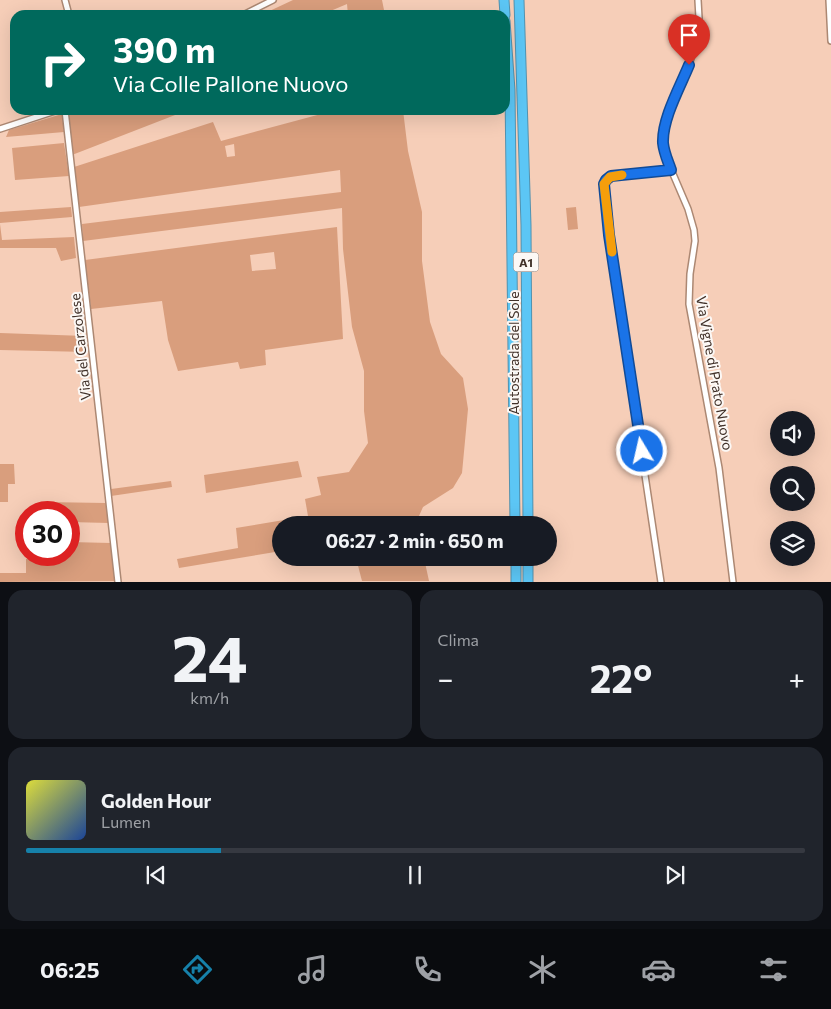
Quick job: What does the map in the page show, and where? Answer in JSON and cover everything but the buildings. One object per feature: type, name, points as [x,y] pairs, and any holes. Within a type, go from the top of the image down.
[{"type":"highway","name":"Autostrada del Sole","points":[[519,0],[526,225],[528,516]]},
{"type":"highway","name":"Autostrada del Sole","points":[[510,90],[515,516]]},
{"type":"highway","points":[[516,566],[516,582]]},
{"type":"highway","points":[[528,566],[528,582]]},
{"type":"street","points":[[253,10],[272,0]]},
{"type":"street","name":"Via Vigne di Prato Nuovo","points":[[698,0],[699,18],[696,42],[689,65],[666,121],[663,139],[665,154],[686,202],[694,230],[695,241],[689,285],[689,304],[719,468],[733,582]]},
{"type":"street","points":[[829,0],[831,41]]},
{"type":"street","points":[[0,129],[43,115]]},
{"type":"street","name":"Via del Carzolese","points":[[66,115],[118,582]]},
{"type":"street","points":[[660,582],[603,185],[611,176],[671,170]]},
{"type":"shaded area","points":[[293,0],[382,0],[384,10],[348,10],[347,4],[333,10],[272,10]]},
{"type":"shaded area","points":[[62,115],[64,132],[6,137],[9,130]]},
{"type":"shaded area","points":[[69,115],[175,115],[72,155]]},
{"type":"shaded area","points":[[317,115],[404,115],[408,151],[422,212],[422,261],[430,322],[441,354],[463,378],[468,409],[462,473],[453,488],[423,507],[419,516],[308,516],[305,499],[321,495],[317,477],[349,472],[368,443],[364,411],[364,371],[352,327],[343,249],[342,208],[83,241],[82,224],[341,192],[340,170],[79,207],[74,167],[213,122],[221,141]],"holes":[[[234,144],[235,156],[227,157],[225,146]]]},
{"type":"shaded area","points":[[64,143],[69,176],[15,180],[12,148]]},
{"type":"shaded area","points":[[71,207],[72,217],[0,223],[0,212]]},
{"type":"shaded area","points":[[576,207],[578,229],[568,230],[566,208]]},
{"type":"shaded area","points":[[0,224],[2,240],[74,237],[76,258],[61,261],[56,248],[0,248]]},
{"type":"shaded area","points":[[337,227],[343,339],[265,350],[266,365],[240,369],[238,362],[178,371],[168,340],[162,301],[91,309],[85,260]],"holes":[[[274,252],[276,269],[252,271],[250,255]]]},
{"type":"shaded area","points":[[0,333],[85,336],[88,352],[0,350]]},
{"type":"shaded area","points":[[298,461],[302,477],[206,493],[204,475]]},
{"type":"shaded area","points":[[0,464],[14,464],[15,484],[8,484],[8,502],[0,502]]},
{"type":"shaded area","points":[[171,481],[172,487],[111,496],[111,489]]},
{"type":"shaded area","points":[[80,503],[106,503],[109,523],[80,522]]},
{"type":"shaded area","points":[[272,522],[272,552],[179,568],[177,559],[238,548],[236,528]]},
{"type":"shaded area","points":[[80,542],[111,543],[116,581],[0,582],[0,573],[26,573],[26,566],[80,566]]},
{"type":"shaded area","points":[[358,566],[426,566],[429,581],[362,581]]},
{"type":"slow traffic","points":[[612,252],[604,184],[610,177],[622,175]]},
{"type":"route","points":[[642,451],[609,235],[604,184],[611,176],[671,170],[663,144],[666,121],[689,65]]}]
